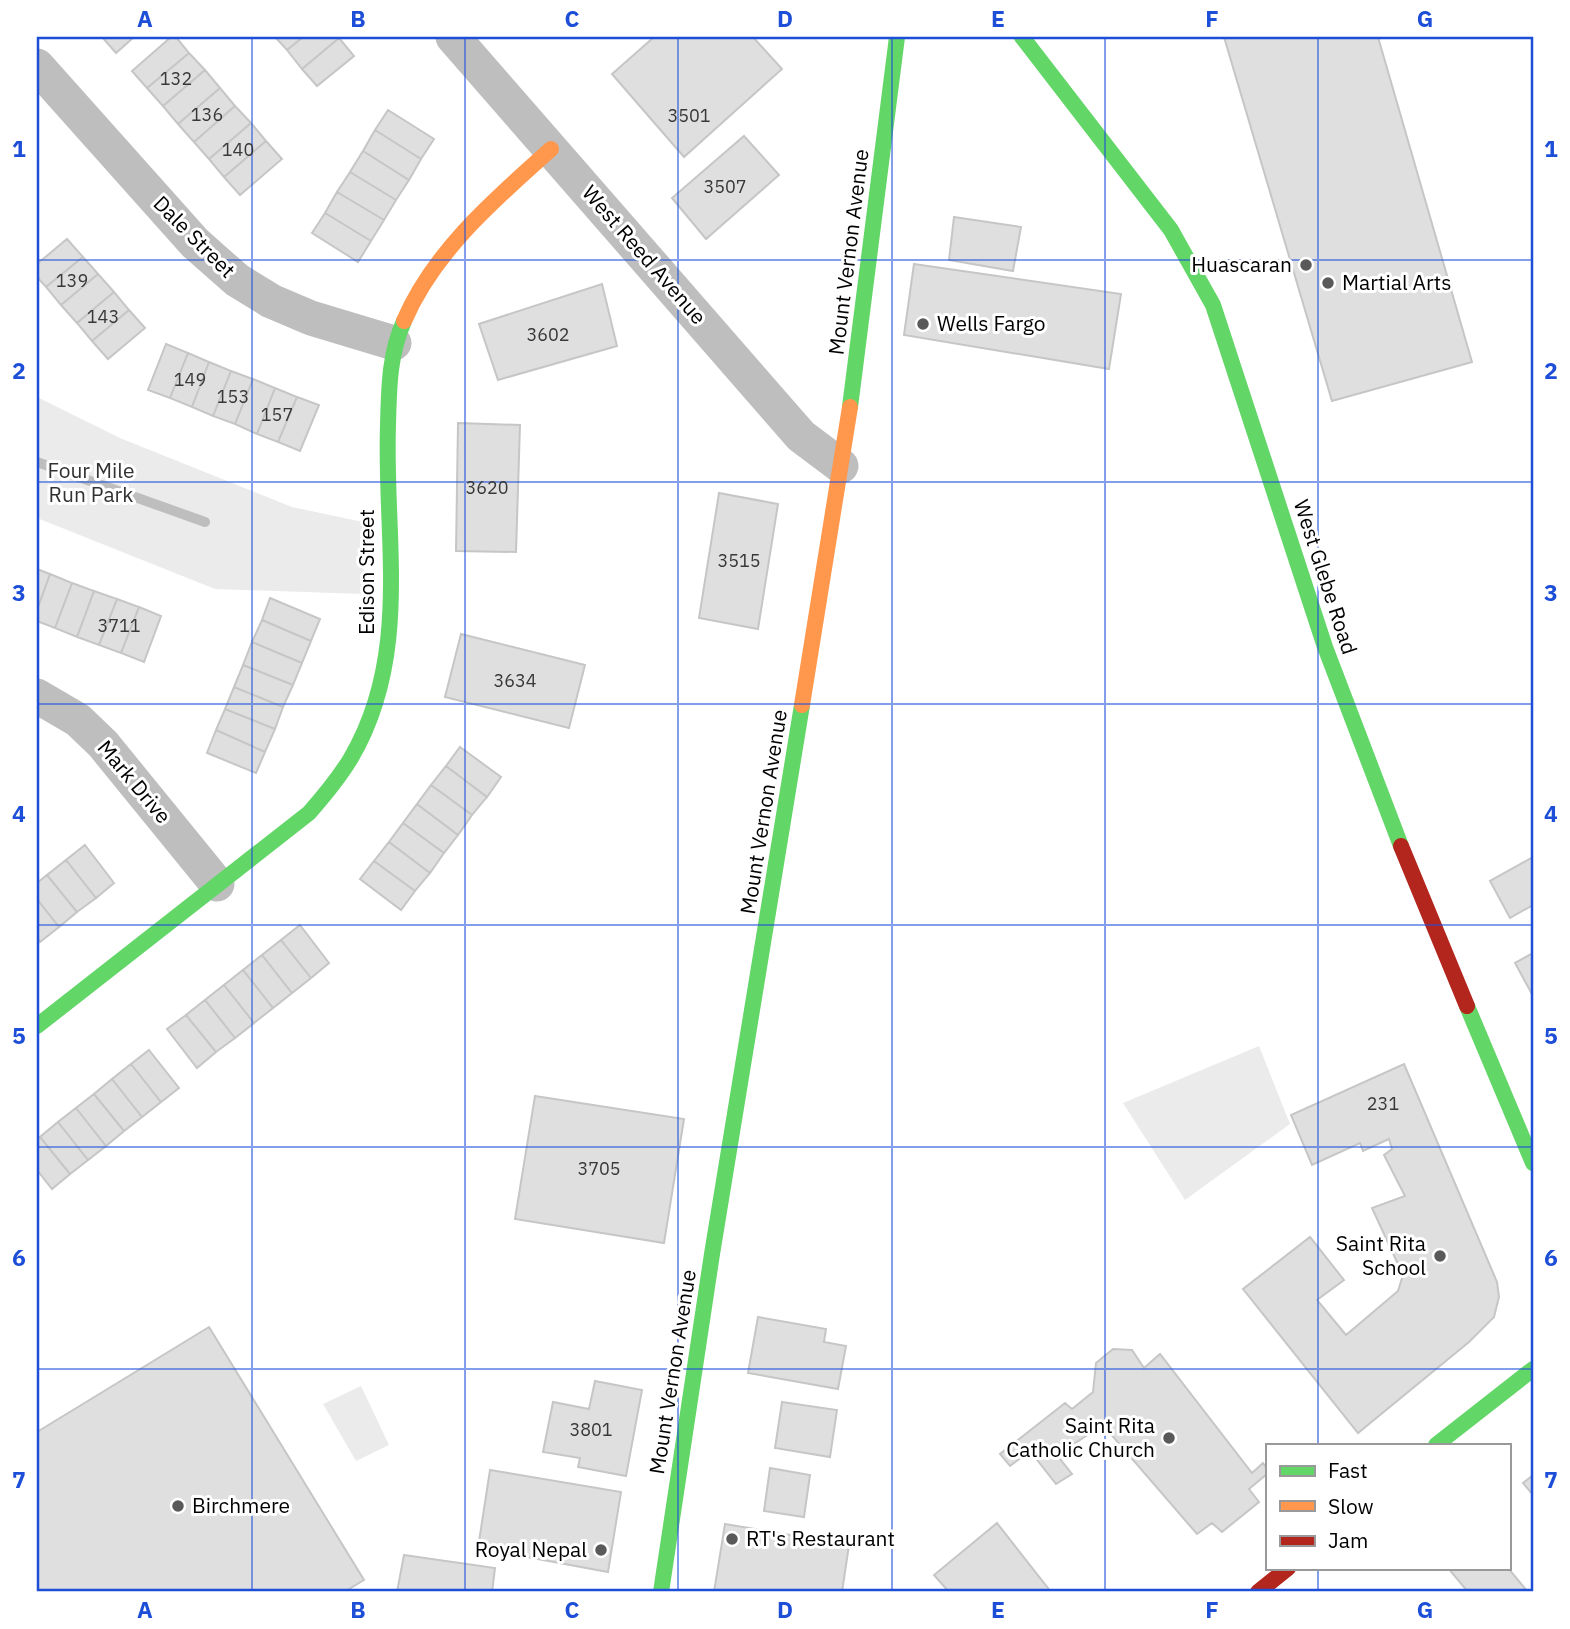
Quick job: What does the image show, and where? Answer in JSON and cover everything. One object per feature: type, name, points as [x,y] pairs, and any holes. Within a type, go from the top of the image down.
[{"type":"main road","name":"Mount Vernon Avenue","points":[[661,1592],[712,1254],[854,384],[897,37]]},
{"type":"main road","name":"West Glebe Road","points":[[1022,37],[1171,230],[1213,305],[1325,647],[1412,876],[1533,1163]]},
{"type":"main road","name":"Edison Street","points":[[37,1026],[309,813],[336,782],[357,748],[379,687],[388,645],[393,598],[386,456],[394,343],[437,263],[484,208],[551,149]]},
{"type":"main road","points":[[1437,1444],[1533,1369]]},
{"type":"main road","points":[[1258,1592],[1286,1570]]},
{"type":"street","name":"West Reed Avenue","points":[[453,37],[801,436],[841,466]]},
{"type":"street","name":"Dale Street","points":[[37,66],[195,243],[237,280],[271,301],[311,318],[394,343]]},
{"type":"street","name":"Mark Drive","points":[[37,696],[78,720],[103,744],[217,884]]},
{"type":"green space","name":"Four Mile Run Park","points":[[37,397],[120,438],[292,507],[363,522],[364,594],[215,589],[37,518]]},
{"type":"green space","points":[[1259,1046],[1290,1124],[1185,1200],[1123,1103]]},
{"type":"green space","points":[[361,1386],[389,1445],[356,1461],[323,1404]]},
{"type":"building","points":[[102,37],[134,37],[116,53]]},
{"type":"building","points":[[171,37],[176,37],[189,53],[147,88],[132,71]]},
{"type":"building","points":[[275,37],[303,37],[287,50]]},
{"type":"building","points":[[303,37],[339,38],[302,69],[287,50]]},
{"type":"building","points":[[654,37],[753,37],[782,69],[684,157],[612,74]]},
{"type":"building","points":[[1224,37],[1378,37],[1472,362],[1332,401]]},
{"type":"building","points":[[339,38],[354,56],[317,86],[302,69]]},
{"type":"building","points":[[189,53],[205,70],[163,106],[147,88]]},
{"type":"building","points":[[205,70],[220,88],[178,124],[163,106]]},
{"type":"building","points":[[220,88],[235,106],[194,142],[178,124]]},
{"type":"building","points":[[235,106],[251,123],[209,159],[194,142]]},
{"type":"building","points":[[388,110],[434,139],[421,159],[375,130]]},
{"type":"building","points":[[251,123],[266,141],[224,177],[209,159]]},
{"type":"building","points":[[375,130],[421,159],[409,180],[363,151]]},
{"type":"building","points":[[744,136],[779,175],[706,239],[672,198]]},
{"type":"building","points":[[266,141],[282,159],[240,195],[224,177]]},
{"type":"building","points":[[363,151],[409,180],[396,200],[350,172]]},
{"type":"building","points":[[350,172],[396,200],[384,220],[337,192]]},
{"type":"building","points":[[337,192],[384,220],[371,241],[325,213]]},
{"type":"building","points":[[325,213],[371,241],[358,262],[312,233]]},
{"type":"building","points":[[954,217],[1021,227],[1013,271],[949,260]]},
{"type":"building","points":[[67,239],[83,257],[46,287],[37,277],[37,264]]},
{"type":"building","points":[[83,257],[98,274],[61,305],[46,287]]},
{"type":"building","points":[[914,264],[1121,294],[1109,369],[904,335]]},
{"type":"building","points":[[98,274],[114,292],[77,323],[61,305]]},
{"type":"building","points":[[602,284],[617,346],[498,380],[479,324]]},
{"type":"building","points":[[114,292],[129,310],[92,341],[77,323]]},
{"type":"building","points":[[129,310],[145,328],[108,359],[92,341]]},
{"type":"building","points":[[166,344],[188,353],[170,398],[148,390]]},
{"type":"building","points":[[188,353],[209,362],[192,407],[170,398]]},
{"type":"building","points":[[209,362],[231,371],[213,416],[192,407]]},
{"type":"building","points":[[231,371],[253,379],[235,424],[213,416]]},
{"type":"building","points":[[253,379],[275,388],[257,434],[235,424]]},
{"type":"building","points":[[275,388],[297,397],[278,442],[257,434]]},
{"type":"building","points":[[297,397],[319,405],[300,451],[278,442]]},
{"type":"building","points":[[458,423],[520,425],[516,552],[456,551]]},
{"type":"building","points":[[719,493],[778,504],[758,629],[699,618]]},
{"type":"building","points":[[37,569],[50,574],[37,610]]},
{"type":"building","points":[[50,574],[72,583],[55,628],[37,621],[37,610]]},
{"type":"building","points":[[72,583],[94,591],[77,637],[55,628]]},
{"type":"building","points":[[94,591],[117,599],[99,645],[77,637]]},
{"type":"building","points":[[270,598],[320,619],[311,641],[262,620]]},
{"type":"building","points":[[117,599],[139,607],[121,653],[99,645]]},
{"type":"building","points":[[139,607],[161,616],[144,662],[121,653]]},
{"type":"building","points":[[262,620],[311,641],[302,663],[252,642]]},
{"type":"building","points":[[461,634],[585,665],[569,728],[445,697]]},
{"type":"building","points":[[252,642],[302,663],[293,685],[243,665]]},
{"type":"building","points":[[243,665],[293,685],[283,707],[234,687]]},
{"type":"building","points":[[234,687],[283,707],[275,729],[225,709]]},
{"type":"building","points":[[225,709],[275,729],[265,752],[216,730]]},
{"type":"building","points":[[216,730],[265,752],[256,773],[207,753]]},
{"type":"building","points":[[460,747],[501,777],[487,797],[446,766]]},
{"type":"building","points":[[446,766],[487,797],[472,815],[431,785]]},
{"type":"building","points":[[431,785],[472,815],[458,835],[417,804]]},
{"type":"building","points":[[417,804],[458,835],[444,853],[403,823]]},
{"type":"building","points":[[403,823],[444,853],[430,873],[389,842]]},
{"type":"building","points":[[389,842],[430,873],[415,891],[374,861]]},
{"type":"building","points":[[85,845],[114,883],[96,898],[66,860]]},
{"type":"building","points":[[1533,857],[1533,905],[1510,918],[1490,881]]},
{"type":"building","points":[[66,860],[96,898],[77,912],[47,875]]},
{"type":"building","points":[[374,861],[415,891],[401,910],[360,879]]},
{"type":"building","points":[[47,875],[77,912],[59,927],[37,899],[37,883]]},
{"type":"building","points":[[37,899],[59,927],[40,942],[37,937]]},
{"type":"building","points":[[300,925],[329,963],[311,978],[281,940]]},
{"type":"building","points":[[281,940],[311,978],[292,993],[262,955]]},
{"type":"building","points":[[1533,953],[1533,996],[1515,963]]},
{"type":"building","points":[[262,955],[292,993],[273,1008],[243,970]]},
{"type":"building","points":[[243,970],[273,1008],[254,1023],[224,985]]},
{"type":"building","points":[[224,985],[254,1023],[235,1038],[205,1000]]},
{"type":"building","points":[[205,1000],[235,1038],[216,1052],[186,1015]]},
{"type":"building","points":[[186,1015],[216,1052],[197,1068],[167,1029]]},
{"type":"building","points":[[149,1050],[179,1088],[161,1102],[131,1064]]},
{"type":"building","points":[[131,1064],[161,1102],[142,1117],[112,1079]]},
{"type":"building","name":"Saint Rita School","points":[[1404,1064],[1497,1282],[1499,1297],[1494,1317],[1469,1342],[1358,1433],[1243,1289],[1310,1237],[1344,1280],[1317,1300],[1346,1335],[1398,1291],[1403,1275],[1372,1208],[1405,1196],[1384,1155],[1392,1149],[1389,1139],[1363,1151],[1360,1143],[1312,1165],[1291,1115]]},
{"type":"building","points":[[112,1079],[142,1117],[124,1131],[94,1094]]},
{"type":"building","points":[[94,1094],[124,1131],[106,1146],[76,1108]]},
{"type":"building","points":[[535,1096],[684,1119],[664,1243],[515,1219]]},
{"type":"building","points":[[76,1108],[106,1146],[88,1160],[58,1122]]},
{"type":"building","points":[[58,1122],[88,1160],[70,1174],[40,1137]]},
{"type":"building","points":[[40,1137],[70,1174],[52,1189],[37,1170],[37,1139]]},
{"type":"building","points":[[758,1317],[826,1329],[824,1342],[846,1346],[838,1389],[748,1373]]},
{"type":"building","name":"Birchmere","points":[[209,1327],[364,1580],[344,1592],[37,1592],[37,1432]]},
{"type":"building","name":"Saint Rita Catholic Church","points":[[1113,1349],[1132,1350],[1144,1368],[1160,1354],[1252,1473],[1263,1463],[1266,1475],[1249,1489],[1259,1502],[1222,1532],[1212,1523],[1197,1534],[1103,1425],[1057,1455],[1072,1474],[1056,1484],[1030,1451],[1010,1466],[1000,1454],[1065,1403],[1072,1409],[1093,1392],[1096,1363]]},
{"type":"building","points":[[595,1381],[642,1390],[626,1476],[578,1467],[580,1458],[543,1452],[553,1402],[589,1409]]},
{"type":"building","points":[[782,1402],[837,1410],[830,1457],[775,1448]]},
{"type":"building","points":[[770,1468],[810,1475],[804,1517],[764,1511]]},
{"type":"building","points":[[490,1470],[621,1492],[608,1572],[478,1548]]},
{"type":"building","points":[[1533,1475],[1533,1495],[1523,1483]]},
{"type":"building","points":[[997,1523],[1051,1592],[949,1592],[934,1575]]},
{"type":"building","points":[[725,1524],[849,1545],[842,1592],[714,1592]]},
{"type":"building","points":[[404,1555],[495,1568],[492,1592],[397,1592]]},
{"type":"building","points":[[1450,1570],[1510,1570],[1528,1592],[1468,1592]]},
{"type":"waterway","points":[[37,462],[205,522]]},
{"type":"traffic: fast","points":[[850,407],[897,37]]},
{"type":"traffic: fast","points":[[1022,37],[1171,230],[1213,305],[1325,647],[1401,846]]},
{"type":"traffic: fast","points":[[37,1026],[309,813],[351,758],[370,718],[382,678],[388,637],[391,595],[389,398],[393,359],[404,321]]},
{"type":"traffic: fast","points":[[661,1592],[712,1254],[802,705]]},
{"type":"traffic: fast","points":[[1467,1006],[1533,1163]]},
{"type":"traffic: fast","points":[[1437,1444],[1533,1369]]},
{"type":"traffic: slow","points":[[404,321],[417,296],[449,249],[488,207],[551,149]]},
{"type":"traffic: slow","points":[[802,705],[850,407]]},
{"type":"traffic: jam","points":[[1401,846],[1467,1006]]},
{"type":"traffic: jam","points":[[1258,1592],[1286,1570]]},
{"type":"place","name":"Huascaran","points":[[1306,265]]},
{"type":"place","name":"Martial Arts","points":[[1328,283]]},
{"type":"place","name":"Wells Fargo","points":[[923,324]]},
{"type":"place","name":"Saint Rita School","points":[[1440,1256]]},
{"type":"place","name":"Saint Rita Catholic Church","points":[[1169,1438]]},
{"type":"place","name":"Birchmere","points":[[178,1506]]},
{"type":"place","name":"RT's Restaurant","points":[[732,1539]]},
{"type":"place","name":"Royal Nepal","points":[[601,1550]]}]
